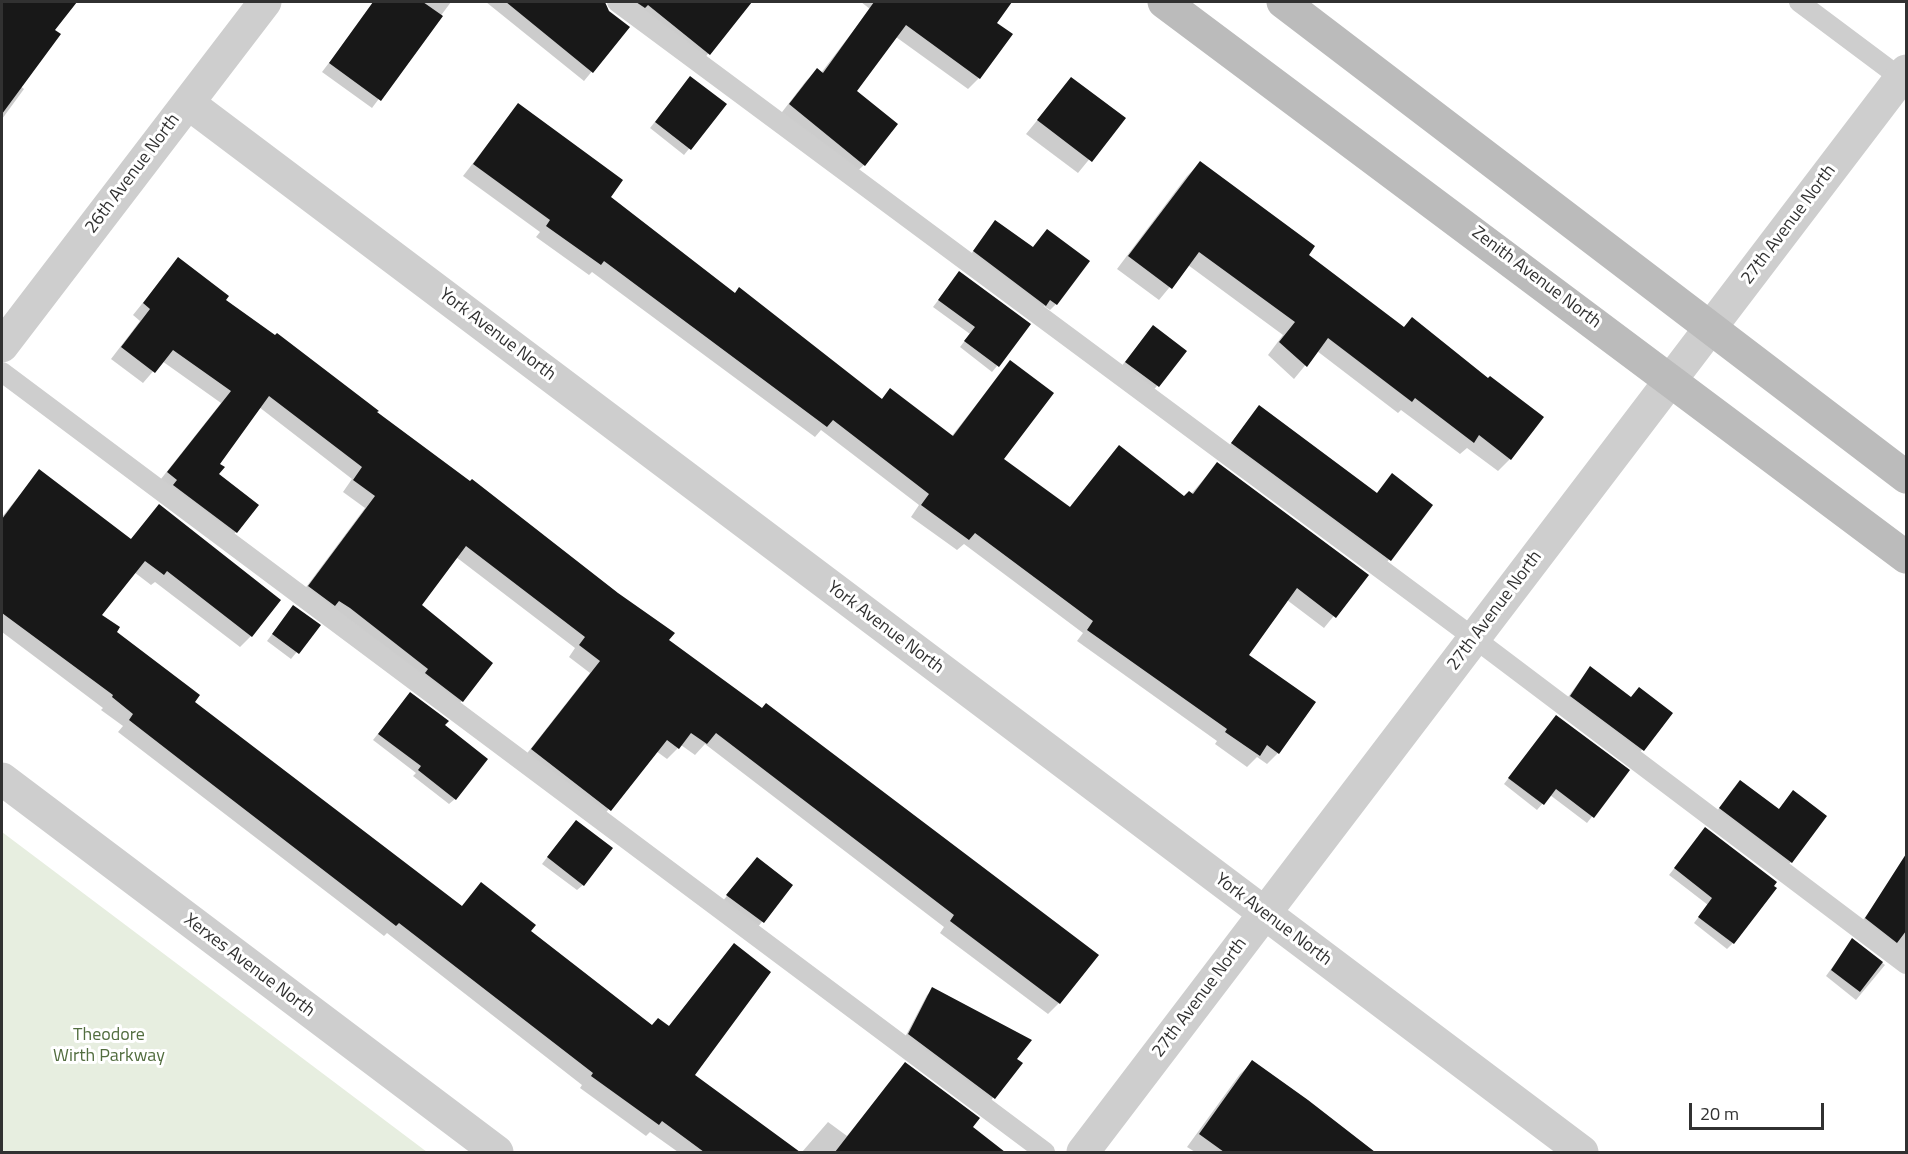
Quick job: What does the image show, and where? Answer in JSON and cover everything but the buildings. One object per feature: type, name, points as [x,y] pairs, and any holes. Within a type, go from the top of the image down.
[{"type":"street","name":"26th Avenue North","points":[[2,346],[266,2]]},
{"type":"street","name":"Zenith Avenue North","points":[[1164,2],[1906,557]]},
{"type":"street","points":[[1283,2],[1906,477]]},
{"type":"street","name":"27th Avenue North","points":[[1083,1152],[1710,328],[1905,77]]},
{"type":"street","name":"York Avenue North","points":[[188,103],[1582,1152]]},
{"type":"street","name":"Xerxes Avenue North","points":[[2,779],[497,1152]]},
{"type":"lane","points":[[617,2],[1474,638],[1906,964]]},
{"type":"lane","points":[[1799,2],[1905,77]]},
{"type":"lane","points":[[2,372],[1045,1152]]},
{"type":"green space","name":"Theodore Wirth Parkway","points":[[2,832],[427,1152],[2,1152]]}]
